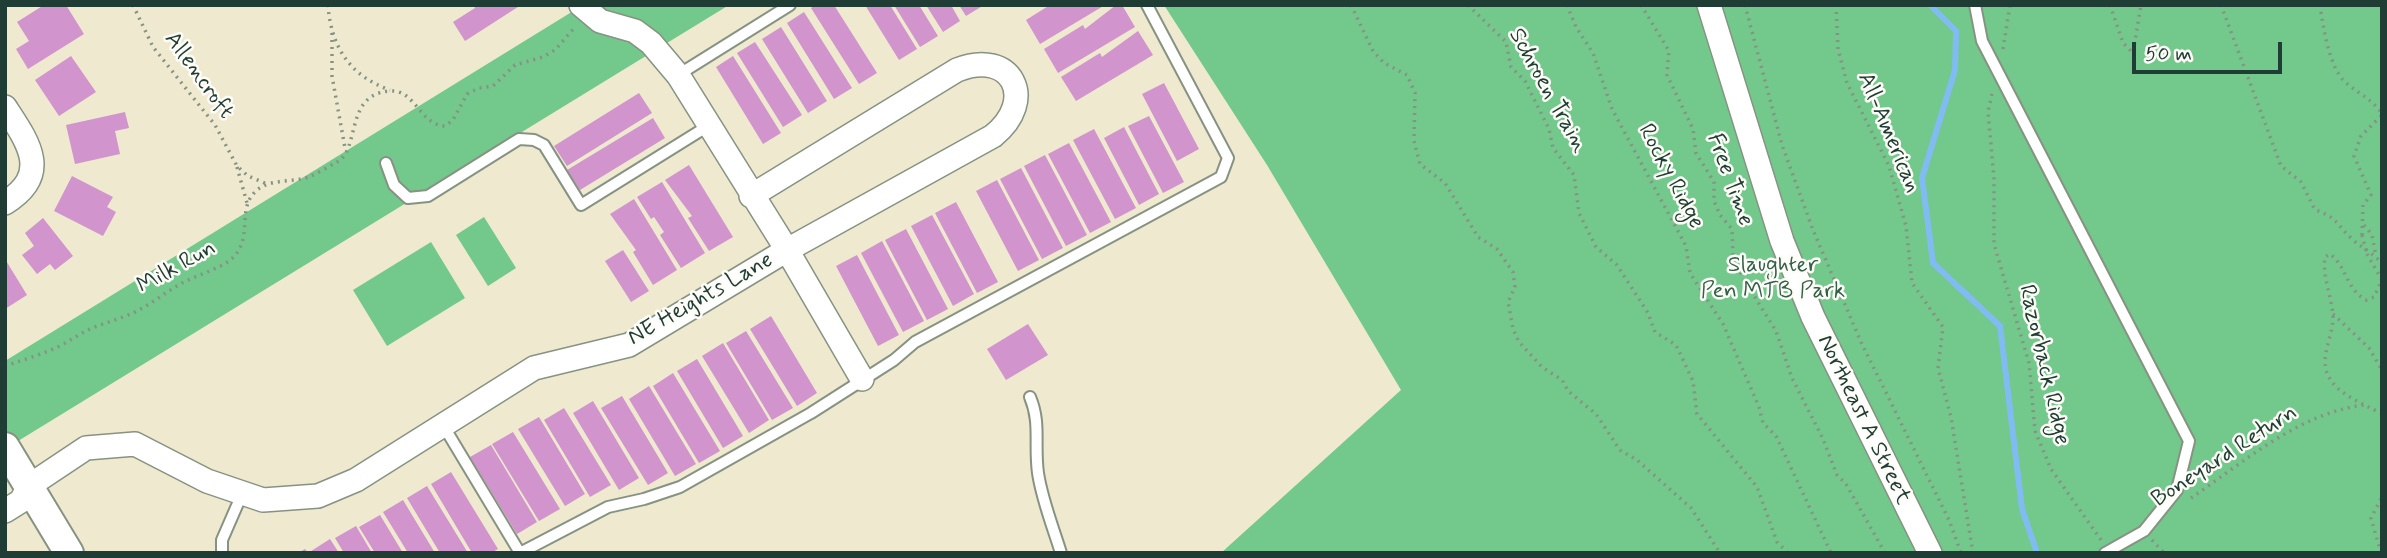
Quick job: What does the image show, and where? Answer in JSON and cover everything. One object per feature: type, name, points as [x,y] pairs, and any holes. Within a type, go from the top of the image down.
[{"type":"street","name":"Northeast A Street","points":[[1709,5],[1782,242],[1819,329],[1930,553]]},
{"type":"street","points":[[583,9],[600,21],[635,31],[651,43],[678,75],[787,250],[862,379]]},
{"type":"street","name":"NE Heights Lane","points":[[5,511],[22,501],[17,483],[86,448],[135,444],[207,481],[263,500],[318,496],[356,480],[534,368],[629,345],[787,250],[993,136],[1009,123],[1017,105],[1012,80],[1003,70],[990,63],[973,64],[957,70],[751,196]]},
{"type":"street","points":[[5,107],[32,149],[31,176],[18,195],[5,203]]},
{"type":"street","points":[[5,447],[17,483],[69,553]]},
{"type":"lane","points":[[678,75],[790,5]]},
{"type":"lane","points":[[443,425],[520,553],[608,507],[680,487],[811,413],[894,360],[915,342],[1220,177],[1228,158],[1146,5]]},
{"type":"lane","points":[[1975,5],[1982,41],[2189,441],[2177,490],[2144,531],[2107,552]]},
{"type":"lane","points":[[386,163],[394,185],[408,198],[428,196],[519,139],[534,140],[544,145],[581,205],[708,125]]},
{"type":"lane","points":[[1030,397],[1038,416],[1034,443],[1038,477],[1061,553]]},
{"type":"lane","points":[[222,553],[222,540],[242,494]]},
{"type":"path","name":"Allencroft","points":[[133,5],[153,47],[215,125],[237,166],[247,205]]},
{"type":"path","points":[[328,5],[332,33],[332,76],[346,151]]},
{"type":"path","points":[[1351,5],[1373,51],[1384,63],[1407,75],[1415,93],[1414,141],[1420,164],[1445,183],[1478,237],[1497,250],[1513,271],[1515,287],[1508,302],[1513,329],[1519,342],[1542,367],[1562,380],[1568,391],[1596,414],[1620,450],[1637,460],[1691,508],[1720,553]]},
{"type":"path","name":"Schroen Train","points":[[1468,5],[1506,42],[1511,67],[1525,81],[1549,129],[1553,148],[1574,175],[1579,213],[1596,247],[1617,265],[1648,313],[1655,332],[1676,345],[1693,381],[1697,414],[1757,487],[1777,542],[1788,553]]},
{"type":"path","name":"Rocky Ridge","points":[[1567,5],[1576,27],[1593,53],[1612,109],[1686,246],[1690,273],[1723,324],[1759,407],[1763,423],[1776,436],[1831,553]]},
{"type":"path","name":"Free Time","points":[[1641,5],[1669,51],[1667,75],[1693,129],[1696,153],[1714,182],[1714,201],[1732,229],[1733,255],[1738,267],[1750,293],[1776,331],[1791,378],[1823,439],[1837,475],[1846,484],[1885,553]]},
{"type":"path","points":[[1745,5],[1782,145],[1813,230],[1861,342],[1949,520],[1961,553]]},
{"type":"path","name":"All-American","points":[[1836,5],[1838,49],[1847,83],[1889,166],[1906,226],[1912,283],[1943,327],[1938,368],[1951,417],[1973,553]]},
{"type":"path","name":"Razorback Ridge","points":[[2010,5],[1988,112],[1994,178],[1994,244],[2029,363],[2035,431],[2050,469],[2107,552]]},
{"type":"path","points":[[2110,5],[2123,43],[2133,53],[2141,5]]},
{"type":"path","points":[[2221,5],[2281,166],[2301,182],[2315,210],[2334,216],[2351,238],[2382,264]]},
{"type":"path","points":[[2320,5],[2324,39],[2343,80],[2373,101],[2382,114],[2361,136],[2354,156],[2371,195],[2363,205],[2362,235],[2367,254],[2382,281],[2374,297],[2366,300],[2348,285],[2336,259],[2330,254],[2325,257],[2323,271],[2333,314],[2325,361],[2340,390],[2353,401],[2366,404],[2382,414]]},
{"type":"path","points":[[332,33],[341,55],[354,69],[411,101],[427,121],[445,125],[453,120],[467,94],[479,88],[493,86],[515,65],[543,57],[555,50],[583,9]]},
{"type":"path","points":[[247,205],[253,194],[267,184],[312,176],[338,162],[346,151],[358,112],[369,100],[391,90]]},
{"type":"path","points":[[237,166],[248,176],[267,184]]},
{"type":"path","name":"Milk Run","points":[[5,366],[58,347],[89,329],[136,311],[182,283],[226,263],[236,254],[245,235],[247,205]]},
{"type":"path","points":[[2362,224],[2372,235],[2376,257]]},
{"type":"path","points":[[2333,314],[2369,348],[2382,370]]},
{"type":"path","name":"Boneyard Return","points":[[2189,500],[2279,438],[2338,408],[2366,404]]},
{"type":"path","points":[[2381,553],[2371,518],[2382,497]]},
{"type":"green space","points":[[583,5],[729,5],[5,449],[5,361]]},
{"type":"green space","name":"Slaughter Pen MTB Park","points":[[1164,5],[2382,5],[2382,553],[1221,553],[1401,390],[1267,165]]},
{"type":"green space","points":[[484,217],[516,268],[488,286],[456,235]]},
{"type":"green space","points":[[431,242],[465,298],[387,346],[353,290]]},
{"type":"building","points":[[44,5],[66,5],[84,34],[28,69],[16,49],[29,41],[17,22]]},
{"type":"building","points":[[474,5],[521,5],[465,41],[453,22],[475,8]]},
{"type":"building","points":[[815,5],[834,5],[877,73],[859,84],[811,8]]},
{"type":"building","points":[[865,5],[890,5],[917,49],[899,60]]},
{"type":"building","points":[[894,5],[919,5],[938,36],[920,47]]},
{"type":"building","points":[[926,5],[951,5],[960,21],[943,32]]},
{"type":"building","points":[[959,5],[984,5],[966,16]]},
{"type":"building","points":[[1050,5],[1105,5],[1040,44],[1026,20]]},
{"type":"building","points":[[1116,5],[1122,5],[1135,27],[1058,73],[1044,49],[1083,25],[1085,29]]},
{"type":"building","points":[[804,12],[852,88],[834,99],[787,23]]},
{"type":"building","points":[[781,27],[827,101],[808,113],[762,39]]},
{"type":"building","points":[[1138,31],[1153,55],[1076,101],[1061,77],[1100,53],[1102,57]]},
{"type":"building","points":[[755,42],[802,115],[783,127],[737,53]]},
{"type":"building","points":[[71,56],[96,92],[59,116],[35,80]]},
{"type":"building","points":[[733,56],[781,133],[763,144],[716,67]]},
{"type":"building","points":[[1164,83],[1199,149],[1177,161],[1142,94]]},
{"type":"building","points":[[639,93],[652,113],[567,166],[554,146]]},
{"type":"building","points":[[125,112],[129,128],[115,131],[120,154],[75,164],[66,125]]},
{"type":"building","points":[[1149,116],[1184,182],[1163,193],[1128,126]]},
{"type":"building","points":[[653,118],[665,138],[580,190],[567,170]]},
{"type":"building","points":[[1124,127],[1159,194],[1139,205],[1104,138]]},
{"type":"building","points":[[1094,129],[1136,208],[1115,219],[1073,140]]},
{"type":"building","points":[[1069,143],[1111,222],[1090,233],[1048,154]]},
{"type":"building","points":[[1045,155],[1087,235],[1066,246],[1024,166]]},
{"type":"building","points":[[689,165],[733,237],[709,251],[688,218],[692,216],[665,180]]},
{"type":"building","points":[[1021,168],[1063,248],[1042,259],[1000,179]]},
{"type":"building","points":[[72,176],[113,197],[107,207],[116,212],[103,236],[54,211]]},
{"type":"building","points":[[997,180],[1039,260],[1018,271],[976,191]]},
{"type":"building","points":[[662,182],[705,253],[681,268],[660,235],[664,232],[654,217],[651,219],[637,197]]},
{"type":"building","points":[[634,199],[677,270],[653,285],[633,252],[636,250],[610,214]]},
{"type":"building","points":[[956,202],[998,282],[977,293],[935,213]]},
{"type":"building","points":[[932,215],[974,294],[953,306],[911,226]]},
{"type":"building","points":[[43,218],[73,256],[55,270],[50,264],[37,274],[22,255],[34,246],[25,233]]},
{"type":"building","points":[[906,229],[948,309],[927,320],[885,240]]},
{"type":"building","points":[[882,241],[924,321],[903,332],[861,253]]},
{"type":"building","points":[[623,250],[649,291],[631,302],[605,261]]},
{"type":"building","points":[[857,255],[899,335],[878,346],[836,266]]},
{"type":"building","points":[[5,259],[27,295],[5,309]]},
{"type":"building","points":[[771,316],[817,393],[797,406],[750,329]]},
{"type":"building","points":[[1028,324],[1048,355],[1006,380],[987,349]]},
{"type":"building","points":[[746,331],[793,408],[772,420],[726,343]]},
{"type":"building","points":[[723,343],[769,420],[749,433],[702,356]]},
{"type":"building","points":[[697,359],[743,436],[723,448],[677,371]]},
{"type":"building","points":[[673,373],[720,451],[699,463],[653,386]]},
{"type":"building","points":[[649,386],[696,464],[675,476],[629,399]]},
{"type":"building","points":[[622,396],[668,473],[648,485],[601,408]]},
{"type":"building","points":[[593,401],[639,478],[619,490],[573,413]]},
{"type":"building","points":[[564,408],[611,485],[590,497],[544,420]]},
{"type":"building","points":[[539,417],[585,494],[565,506],[518,429]]},
{"type":"building","points":[[513,432],[560,509],[539,521],[492,444]]},
{"type":"building","points":[[491,445],[537,522],[517,534],[470,457]]},
{"type":"building","points":[[451,472],[498,549],[491,553],[472,553],[431,484]]},
{"type":"building","points":[[427,486],[468,553],[440,553],[407,498]]},
{"type":"building","points":[[403,500],[435,553],[408,553],[383,512]]},
{"type":"building","points":[[380,515],[403,553],[375,553],[359,527]]},
{"type":"building","points":[[356,526],[372,553],[344,553],[335,538]]},
{"type":"building","points":[[330,539],[339,553],[308,553]]},
{"type":"waterway","points":[[1930,5],[1956,31],[1955,70],[1922,178],[1933,263],[2000,326],[2022,509],[2037,553]]}]
